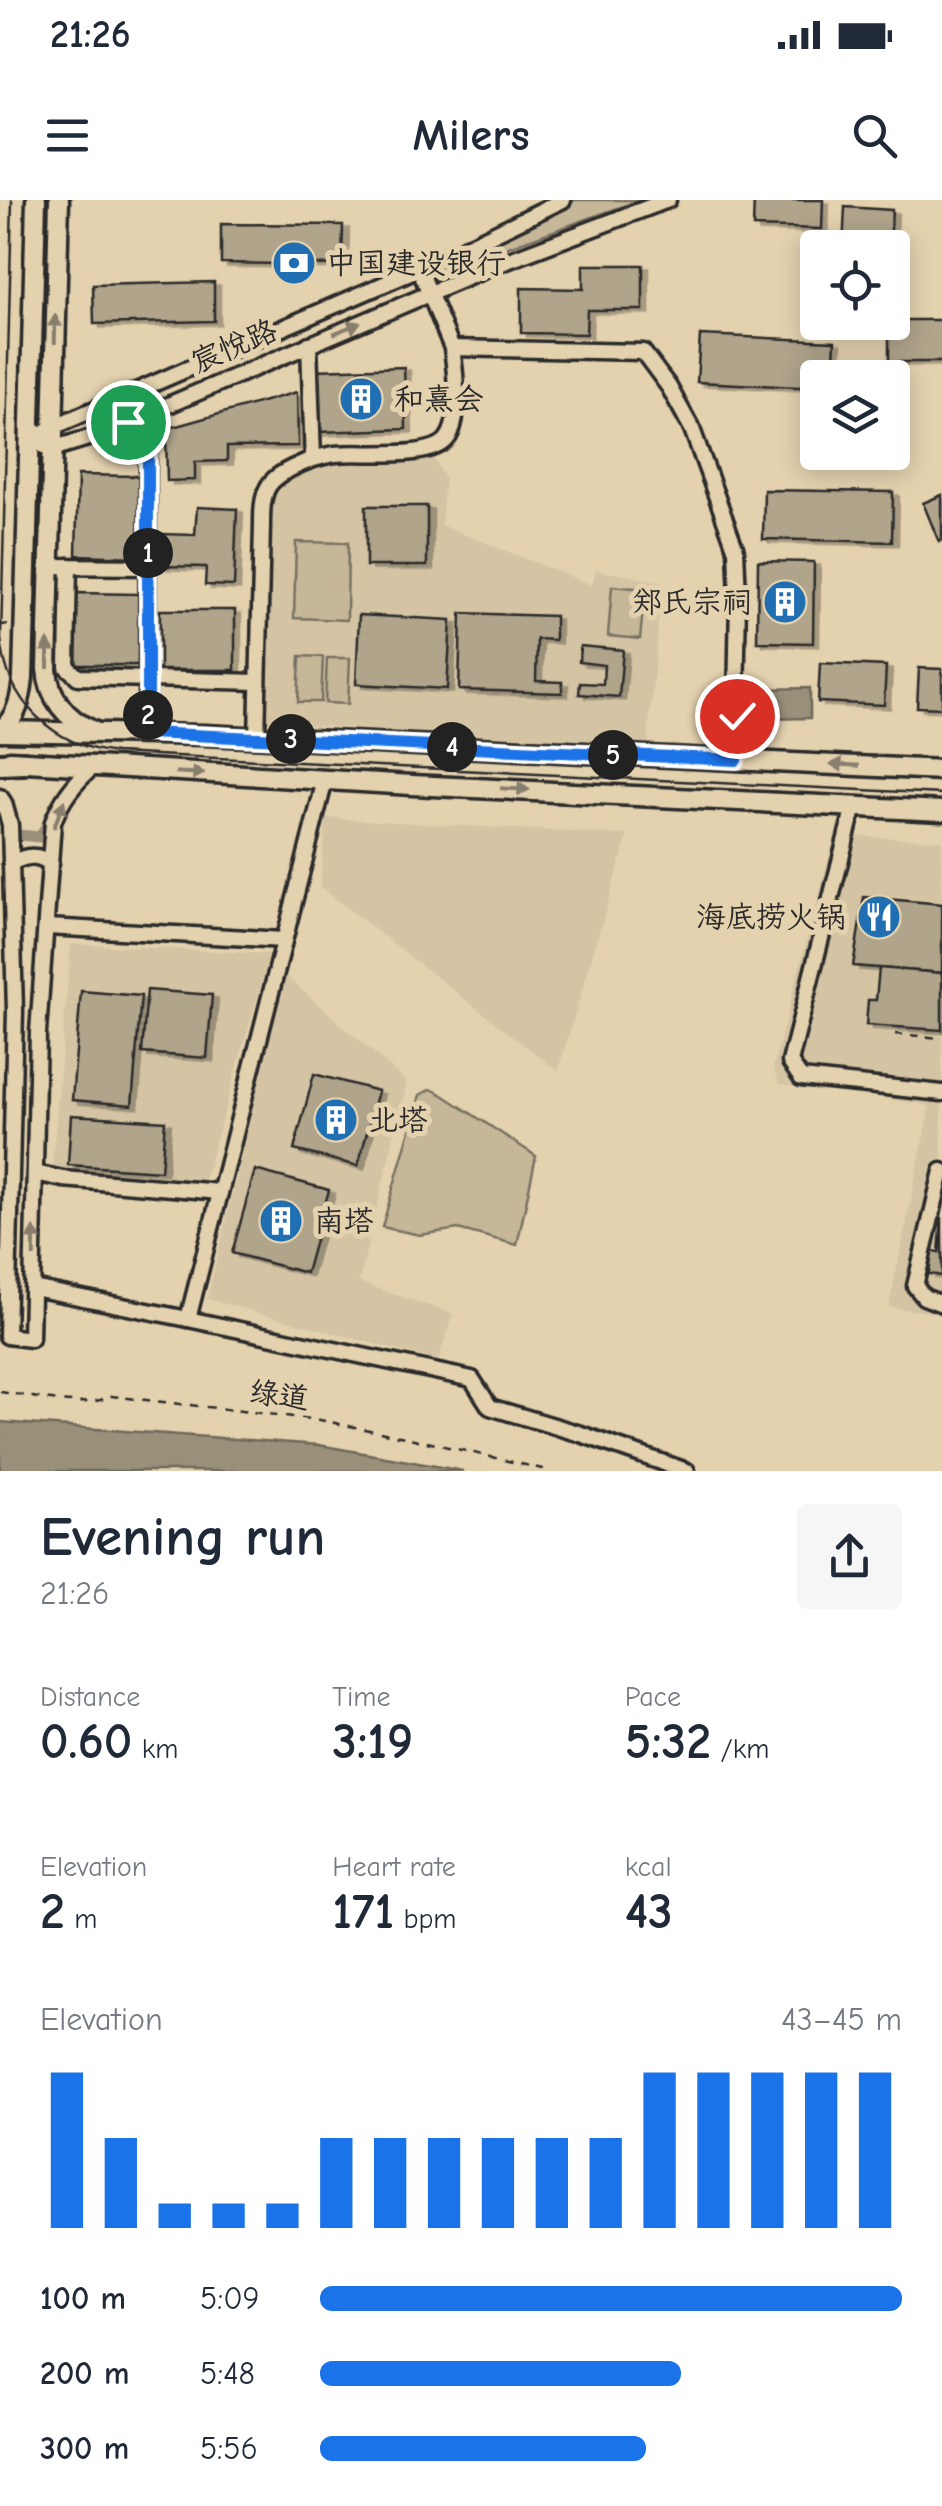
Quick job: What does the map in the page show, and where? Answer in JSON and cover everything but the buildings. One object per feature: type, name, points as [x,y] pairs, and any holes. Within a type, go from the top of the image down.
[{"type":"highway","points":[[0,762],[23,762]]},
{"type":"main road","points":[[0,732],[15,714],[23,678],[36,200]]},
{"type":"main road","points":[[59,200],[49,686],[58,705],[93,732]]},
{"type":"main road","points":[[0,732],[148,733],[942,770]]},
{"type":"main road","points":[[23,762],[942,810]]},
{"type":"street","name":"宸悦路","points":[[30,440],[419,268],[562,200]]},
{"type":"street","name":"宸悦路","points":[[52,448],[98,435],[429,292],[668,200]]},
{"type":"street","points":[[257,738],[263,504],[267,489],[276,477],[313,459],[335,454],[425,450],[438,447],[453,429],[452,348],[419,268]]},
{"type":"street","points":[[310,344],[313,459]]},
{"type":"street","points":[[452,348],[643,352],[669,388],[692,428],[736,550],[736,760]]},
{"type":"street","points":[[148,414],[148,733]]},
{"type":"street","points":[[30,440],[52,448]]},
{"type":"street","points":[[50,566],[148,568]]},
{"type":"street","points":[[70,566],[67,667],[78,678],[258,682]]},
{"type":"street","points":[[0,797],[8,814],[15,1012],[6,1128],[7,1336],[31,1339],[38,1033],[53,822],[76,782],[93,767]]},
{"type":"street","points":[[188,1318],[325,780]]},
{"type":"street","points":[[854,806],[790,1062],[801,1078],[942,1094]]},
{"type":"street","points":[[11,863],[36,856],[51,864]]},
{"type":"street","points":[[46,927],[284,940]]},
{"type":"street","points":[[942,1171],[915,1286],[924,1297],[942,1304]]},
{"type":"street","points":[[35,1173],[63,1180],[220,1192]]},
{"type":"street","points":[[33,1288],[472,1380],[490,1408],[688,1471]]},
{"type":"path","points":[[0,625],[12,624]]},
{"type":"path","points":[[894,1034],[942,1038]]},
{"type":"path","name":"绿道","points":[[0,1392],[78,1402],[98,1402],[111,1396],[320,1420],[550,1471]]},
{"type":"shaded area","points":[[575,200],[640,200],[450,268],[447,261]]},
{"type":"shaded area","points":[[432,455],[445,478],[441,525],[592,585],[596,570],[662,582],[647,749],[265,722],[272,485],[331,461]]},
{"type":"shaded area","points":[[296,542],[348,543],[347,620],[294,618]]},
{"type":"shaded area","points":[[612,586],[645,589],[640,639],[608,636]]},
{"type":"shaded area","points":[[300,656],[323,657],[321,702],[298,702]]},
{"type":"shaded area","points":[[327,658],[350,658],[348,704],[325,703]]},
{"type":"shaded area","points":[[810,688],[810,718],[762,719],[762,689]]},
{"type":"shaded area","points":[[326,818],[628,835],[558,1071],[320,887]]},
{"type":"shaded area","points":[[835,835],[942,840],[942,1314],[889,1307],[930,1106],[806,1090],[779,1083],[773,1067]]},
{"type":"shaded area","points":[[71,944],[270,954],[204,1181],[52,1168]]},
{"type":"shaded area","points":[[285,975],[407,1082],[359,1282],[453,1314],[438,1361],[207,1299]]},
{"type":"shaded area","points":[[431,1089],[536,1156],[517,1245],[458,1229],[420,1235],[382,1227],[420,1095]]},
{"type":"shaded area","points":[[0,1422],[319,1445],[463,1471],[0,1471]]},
{"type":"waterway","points":[[17,835],[40,837],[52,815]]},
{"type":"tram line","points":[[12,200],[1,638],[12,682],[23,701],[54,730],[93,749],[116,753],[942,794]]},
{"type":"place","name":"中国建设银行","points":[[294,263]]},
{"type":"place","name":"和熹会","points":[[361,399]]},
{"type":"place","name":"郑氏宗祠","points":[[785,602]]},
{"type":"place","name":"海底捞火锅","points":[[879,917]]},
{"type":"place","name":"北塔","points":[[336,1120]]},
{"type":"place","name":"南塔","points":[[281,1221]]},
{"type":"route","points":[[128,422],[148,414],[148,733],[736,760],[737,716]]}]
